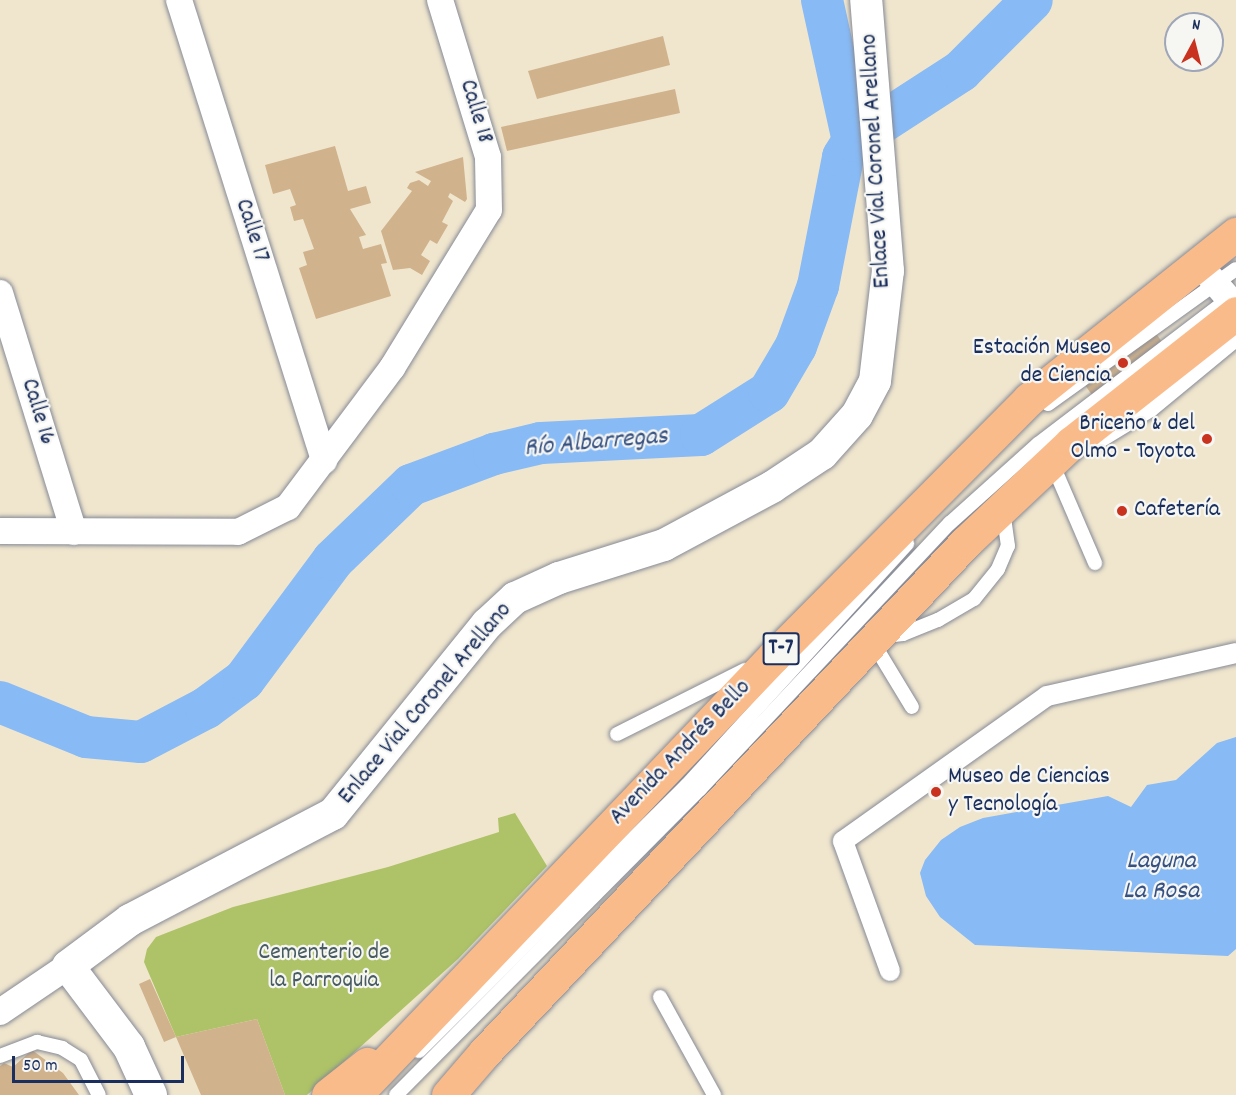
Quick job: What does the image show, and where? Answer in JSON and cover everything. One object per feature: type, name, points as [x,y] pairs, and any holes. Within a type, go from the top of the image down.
[{"type":"highway","name":"Avenida Andrés Bello","points":[[448,1095],[485,1052],[874,639],[1002,508],[1227,290],[1236,234]]},
{"type":"highway","name":"Avenida Andrés Bello","points":[[355,1095],[774,656],[1029,399],[1227,290]]},
{"type":"highway","points":[[328,1095],[422,1025]]},
{"type":"highway","points":[[431,1095],[485,1052]]},
{"type":"street","name":"Calle 17","points":[[179,0],[324,461]]},
{"type":"street","name":"Calle 18","points":[[0,531],[238,532],[288,507],[392,368],[482,226],[489,210],[488,157],[440,0]]},
{"type":"street","name":"Enlace Vial Coronel Arellano","points":[[68,966],[130,920],[333,814],[486,624],[515,598],[559,578],[664,545],[772,487],[822,454],[857,416],[875,381],[888,271],[867,7]]},
{"type":"street","name":"Calle 16","points":[[0,293],[74,532]]},
{"type":"street","points":[[890,971],[843,841],[1047,696],[1236,653]]},
{"type":"street","points":[[0,1012],[68,966],[129,1047],[151,1095]]},
{"type":"lane","points":[[376,1095],[686,786],[918,532],[1041,409],[1227,290]]},
{"type":"lane","points":[[396,1095],[700,789],[950,523],[1038,444],[1227,290]]},
{"type":"lane","points":[[1095,563],[1061,452],[1100,441],[1151,410],[1236,340]]},
{"type":"lane","points":[[912,707],[874,639],[903,634],[974,598],[998,569],[1008,546],[1002,508]]},
{"type":"lane","points":[[617,734],[774,656]]},
{"type":"lane","points":[[660,996],[714,1095]]},
{"type":"lane","points":[[0,1056],[37,1042],[62,1048],[81,1060],[99,1095]]},
{"type":"green space","name":"Cementerio de la Parroquia","points":[[515,813],[547,866],[458,959],[307,1095],[285,1095],[257,1019],[176,1037],[144,962],[147,949],[156,937],[233,907],[388,867],[499,832],[498,818]]},
{"type":"water","name":"Laguna La Rosa","points":[[1236,737],[1236,949],[1228,956],[975,945],[940,917],[926,896],[920,873],[925,860],[941,840],[960,827],[983,818],[1108,796],[1131,807],[1147,785],[1176,780],[1217,743]]},
{"type":"building","points":[[663,36],[670,65],[537,99],[528,71]]},
{"type":"building","points":[[675,89],[680,113],[507,151],[501,127]]},
{"type":"building","points":[[335,146],[348,191],[366,186],[371,203],[350,209],[366,235],[359,237],[363,249],[381,244],[387,263],[381,264],[391,296],[316,319],[299,268],[307,265],[303,252],[314,249],[303,219],[294,221],[290,207],[296,205],[290,189],[273,194],[265,165]]},
{"type":"building","points":[[463,157],[467,199],[465,202],[450,193],[448,197],[453,201],[442,222],[448,225],[437,244],[430,240],[421,255],[430,261],[422,275],[410,268],[393,270],[381,231],[412,191],[407,188],[410,183],[419,180],[428,186],[431,181],[415,172]]},
{"type":"building","name":"Estación Museo de Ciencia","points":[[1155,332],[1162,342],[1092,395],[1085,385]]},
{"type":"building","points":[[150,979],[176,1037],[164,1042],[139,984]]},
{"type":"building","points":[[257,1019],[285,1095],[201,1095],[176,1037]]},
{"type":"building","points":[[32,1050],[63,1073],[79,1095],[0,1095],[0,1066],[4,1063],[13,1067]]},
{"type":"waterway","points":[[822,0],[853,141]]},
{"type":"waterway","name":"Río Albarregas","points":[[0,702],[86,737],[141,742],[206,708],[244,680],[333,560],[411,485],[494,454],[541,443],[701,435],[769,392],[796,346],[818,286],[843,157],[853,141],[961,71],[1032,0]]},
{"type":"place","name":"Estación Museo de Ciencia","points":[[1123,363]]},
{"type":"place","name":"Briceño & del Olmo - Toyota","points":[[1207,439]]},
{"type":"place","name":"Cafetería","points":[[1122,511]]},
{"type":"place","name":"Museo de Ciencias y Tecnología","points":[[936,792]]}]
